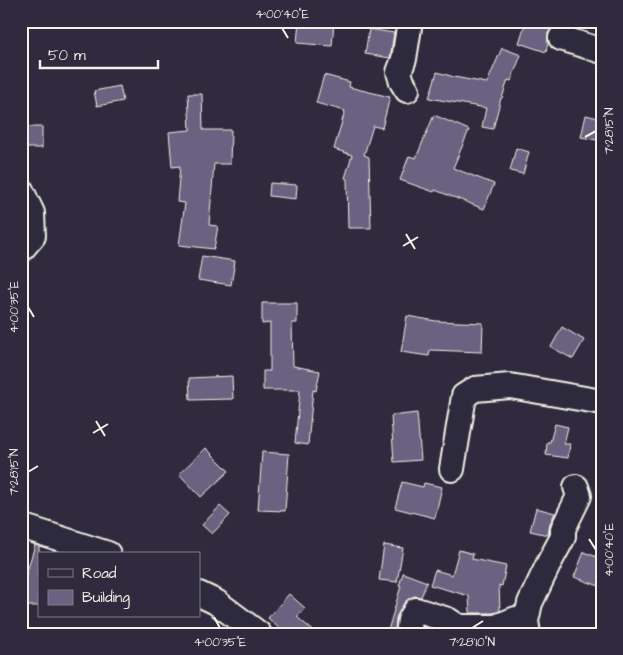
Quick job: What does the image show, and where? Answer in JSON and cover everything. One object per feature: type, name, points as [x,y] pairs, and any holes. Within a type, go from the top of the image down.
[{"type":"street","points":[[407,90],[399,72],[404,59],[410,21]]},
{"type":"street","points":[[561,38],[602,50]]},
{"type":"street","points":[[21,190],[32,213],[33,236],[21,250]]},
{"type":"street","points":[[452,469],[464,396],[475,389],[510,386],[602,402]]},
{"type":"street","points":[[408,634],[410,620],[416,610],[448,620],[459,627],[496,627],[516,619],[527,627],[530,603],[563,537],[563,529],[579,496],[576,487]]},
{"type":"street","points":[[21,526],[102,552]]},
{"type":"street","points":[[200,594],[216,602],[259,634]]},
{"type":"building","points":[[299,21],[334,21],[332,46],[297,43]]},
{"type":"building","points":[[526,21],[556,21],[554,27],[548,33],[546,52],[519,43]]},
{"type":"building","points":[[369,29],[394,33],[390,58],[365,54]]},
{"type":"building","points":[[502,48],[521,55],[511,81],[508,80],[501,98],[493,129],[482,127],[486,108],[429,98],[437,72],[487,83]]},
{"type":"building","points":[[324,75],[350,82],[349,87],[390,97],[382,128],[373,126],[364,155],[369,157],[371,228],[348,228],[347,179],[345,178],[352,155],[334,149],[345,111],[316,103]]},
{"type":"building","points":[[120,86],[123,101],[97,106],[94,91]]},
{"type":"building","points":[[188,94],[202,94],[203,130],[231,130],[230,164],[214,164],[209,225],[218,226],[214,249],[179,245],[185,203],[177,202],[180,166],[172,167],[169,132],[190,130]]},
{"type":"building","points":[[434,115],[469,130],[453,168],[494,184],[484,209],[435,190],[434,192],[400,180],[409,156],[416,158]]},
{"type":"building","points":[[586,115],[602,119],[602,141],[581,137]]},
{"type":"building","points":[[21,127],[42,127],[42,148],[21,148]]},
{"type":"building","points":[[516,148],[529,152],[523,174],[510,171]]},
{"type":"building","points":[[270,183],[297,185],[296,199],[269,196]]},
{"type":"building","points":[[202,256],[235,261],[231,285],[198,280]]},
{"type":"building","points":[[262,303],[297,303],[297,323],[292,323],[293,366],[320,371],[316,391],[313,390],[308,445],[295,443],[300,390],[263,390],[263,371],[270,371],[270,323],[262,324]]},
{"type":"building","points":[[407,316],[436,321],[483,323],[482,352],[430,350],[429,356],[401,352]]},
{"type":"building","points":[[562,327],[584,340],[573,359],[551,347]]},
{"type":"building","points":[[232,376],[233,399],[190,400],[189,378]]},
{"type":"building","points":[[417,413],[421,460],[394,462],[391,416]]},
{"type":"building","points":[[555,424],[568,427],[564,444],[570,444],[568,458],[546,455],[547,442],[550,442]]},
{"type":"building","points":[[206,448],[229,471],[201,497],[179,474]]},
{"type":"building","points":[[262,452],[289,454],[285,511],[258,510]]},
{"type":"building","points":[[402,482],[423,487],[424,483],[442,487],[435,518],[395,508]]},
{"type":"building","points":[[220,506],[230,515],[212,534],[202,525]]},
{"type":"building","points":[[536,508],[555,513],[550,523],[548,535],[530,531]]},
{"type":"building","points":[[35,545],[39,546],[38,606],[21,606],[21,591]]},
{"type":"building","points":[[384,545],[403,548],[397,582],[379,580]]},
{"type":"building","points":[[459,550],[473,554],[472,559],[506,566],[502,586],[499,585],[500,611],[493,613],[470,613],[469,596],[430,585],[435,570],[452,575]]},
{"type":"building","points":[[584,552],[602,559],[602,587],[574,577]]},
{"type":"building","points":[[403,573],[427,582],[421,597],[414,596],[404,603],[396,618],[395,634],[387,634],[401,586],[399,586]]},
{"type":"building","points":[[289,594],[305,608],[297,617],[317,634],[285,634],[268,618]]},
{"type":"building","points":[[423,627],[442,633],[444,634],[422,634]]}]
